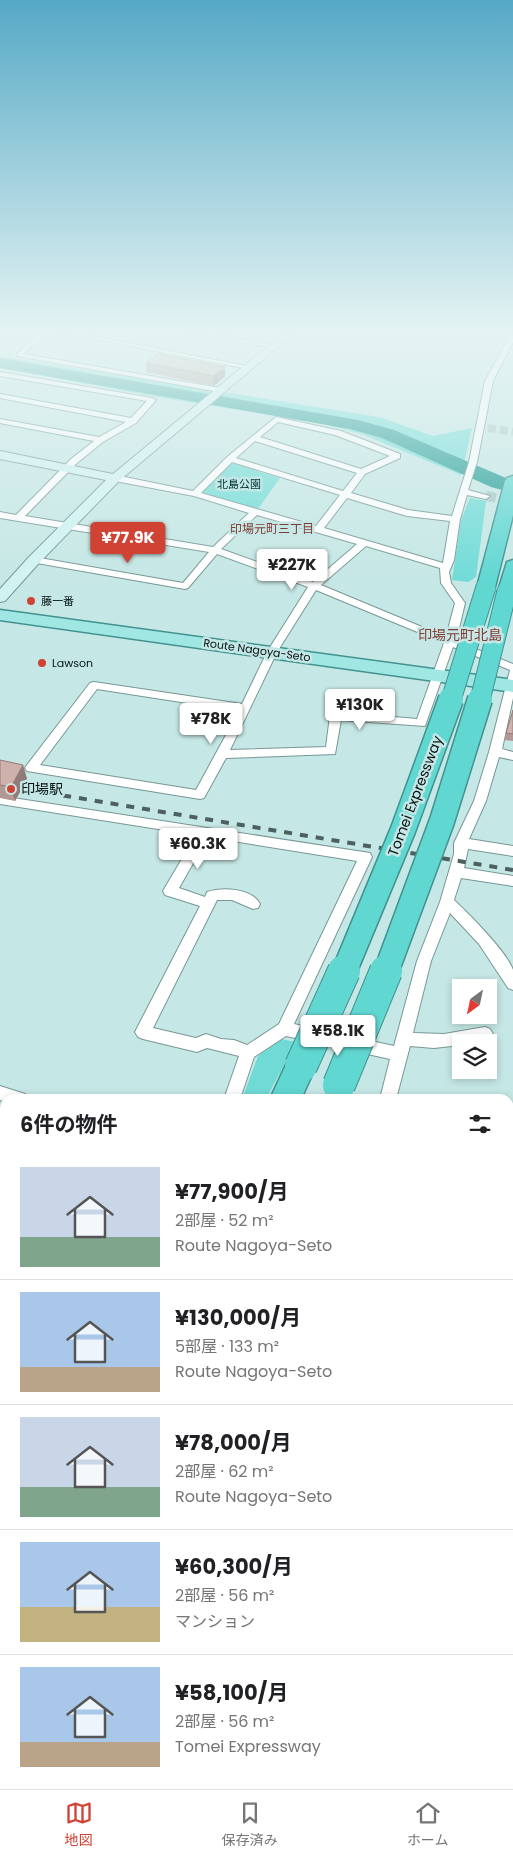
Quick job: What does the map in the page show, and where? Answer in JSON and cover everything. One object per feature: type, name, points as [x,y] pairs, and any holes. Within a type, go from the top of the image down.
[{"type":"highway","name":"Tomei Expressway","points":[[336,1092],[384,977],[444,815],[472,729],[511,489]]},
{"type":"highway","name":"Tomei Expressway","points":[[287,1094],[373,904],[422,782],[471,639],[496,589],[513,566]]},
{"type":"main road","name":"Route Nagoya-Seto","points":[[0,615],[439,676],[512,678]]},
{"type":"street","points":[[102,414],[133,420]]},
{"type":"street","points":[[18,518],[68,468],[100,440],[133,420],[138,414]]},
{"type":"street","points":[[0,598],[34,560],[115,478],[192,414]]},
{"type":"street","points":[[222,754],[331,751],[336,716],[421,723],[439,676],[460,603],[444,581],[444,566],[448,560],[455,519],[484,427],[485,414]]},
{"type":"street","points":[[195,494],[230,459],[276,420],[311,426],[352,437],[397,456],[362,472],[318,530]]},
{"type":"street","points":[[0,421],[100,440]]},
{"type":"street","points":[[254,438],[362,472]]},
{"type":"street","points":[[0,455],[195,494],[444,566]]},
{"type":"street","points":[[230,459],[407,513],[455,519]]},
{"type":"street","points":[[465,492],[486,496]]},
{"type":"street","points":[[34,560],[185,586],[215,550],[255,512]]},
{"type":"street","points":[[0,515],[215,550],[314,586],[450,642],[512,678],[495,752],[480,801],[461,842],[461,854],[448,902],[424,962],[389,1094]]},
{"type":"street","points":[[246,708],[94,685],[31,768],[200,795],[246,708],[272,652],[314,586],[364,543]]},
{"type":"street","points":[[495,752],[513,756]]},
{"type":"street","points":[[0,800],[365,857],[284,1029],[248,1053],[234,1094]]},
{"type":"street","points":[[205,832],[170,891],[207,903]]},
{"type":"street","points":[[461,842],[513,851]]},
{"type":"street","points":[[455,872],[513,881]]},
{"type":"street","points":[[248,1053],[234,1047],[221,1046],[206,1041],[197,1045],[143,1032],[212,896],[217,893],[230,894],[252,904]]},
{"type":"street","points":[[448,902],[472,925],[496,954],[513,984]]},
{"type":"street","points":[[284,1029],[400,1054]]},
{"type":"street","points":[[404,1038],[412,1041],[452,1039]]},
{"type":"green space","points":[[267,414],[363,414],[379,417],[433,436],[472,428],[461,475],[362,434],[315,422]]},
{"type":"green space","name":"北島公園","points":[[232,463],[280,478],[258,509],[201,492]]},
{"type":"green space","points":[[470,498],[486,501],[476,577],[468,582],[452,580],[461,520]]},
{"type":"green space","points":[[281,1039],[296,1042],[269,1094],[244,1094],[258,1056]]},
{"type":"building","points":[[513,710],[513,734],[506,733]]},
{"type":"building","points":[[0,760],[23,765],[11,787],[0,785]]},
{"type":"waterway","points":[[297,414],[352,424],[388,434],[498,483],[513,487]]},
{"type":"tunnel","points":[[488,428],[513,432]]},
{"type":"tunnel","points":[[486,496],[513,501]]},
{"type":"railway","points":[[0,785],[513,870]]},
{"type":"place","name":"藤一番","points":[[31,601]]},
{"type":"place","name":"Lawson","points":[[42,663]]},
{"type":"place","name":"印場駅","points":[[11,789]]},
{"type":"district","name":"印場元町三丁目","points":[[272,529]]},
{"type":"district","name":"印場元町北島","points":[[460,635]]}]
